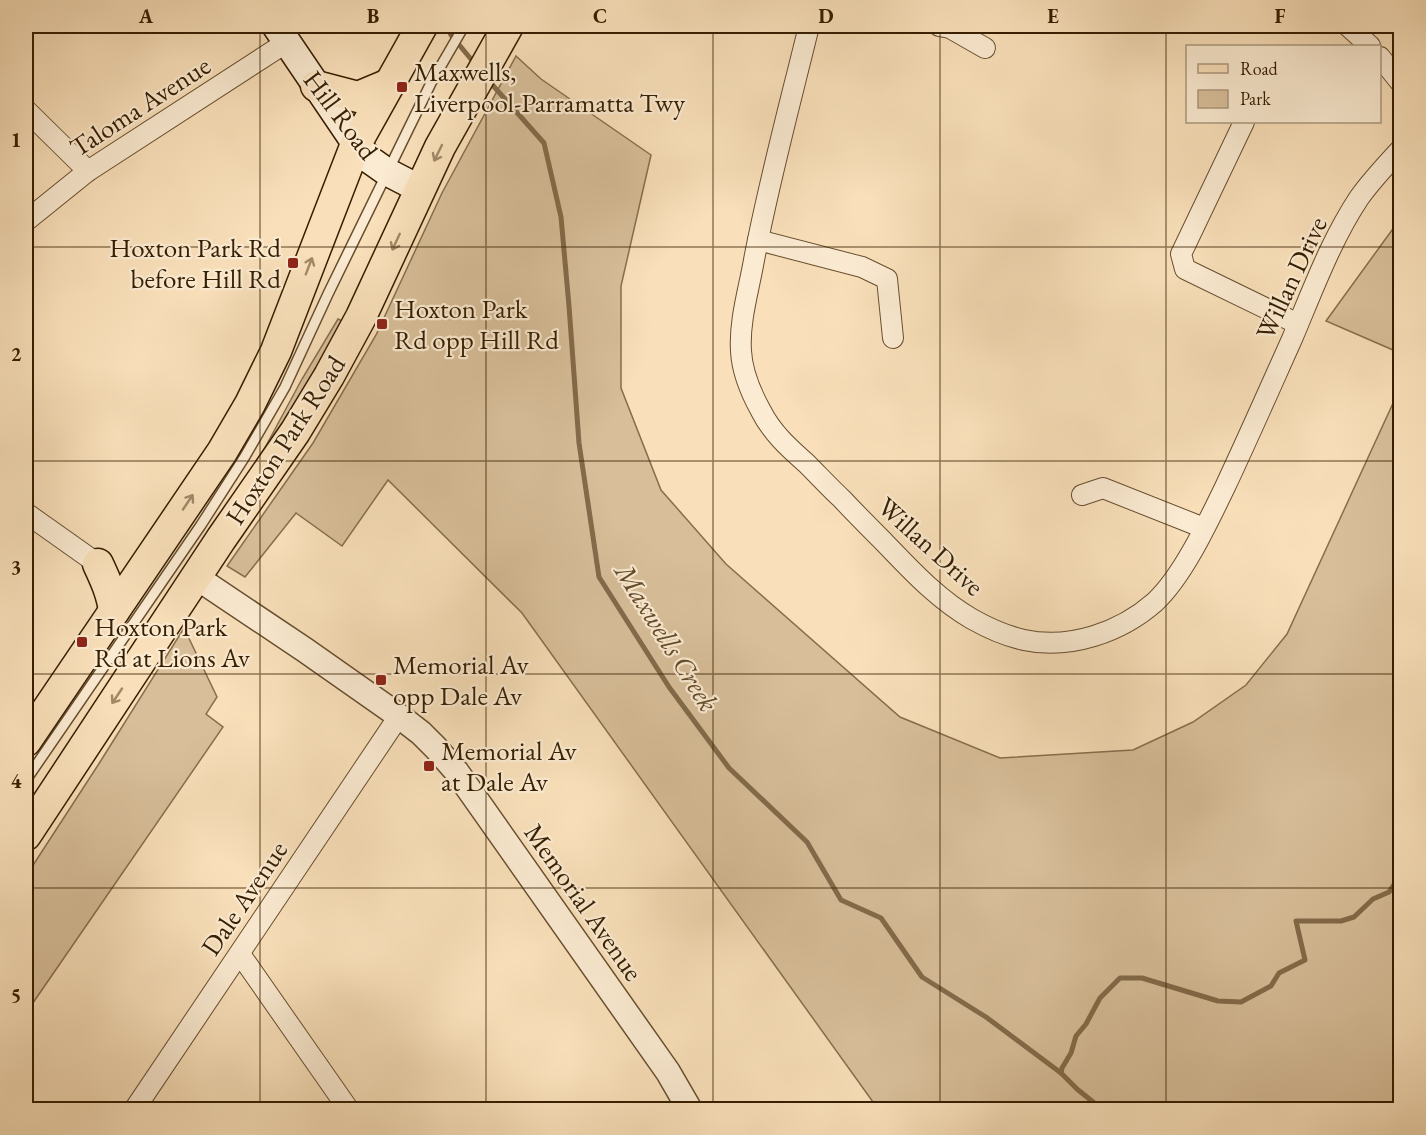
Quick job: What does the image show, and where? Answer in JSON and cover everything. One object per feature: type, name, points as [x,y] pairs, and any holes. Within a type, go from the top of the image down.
[{"type":"main road","name":"Hoxton Park Road","points":[[26,835],[179,567],[222,452],[263,380],[288,321],[356,144],[422,26]]},
{"type":"main road","name":"Hoxton Park Road","points":[[26,741],[114,611],[179,567],[295,432],[362,317],[440,147],[507,27]]},
{"type":"main road","name":"Hill Road","points":[[282,34],[356,144],[370,160],[420,189]]},
{"type":"main road","points":[[316,86],[357,97],[389,84]]},
{"type":"main road","points":[[98,564],[113,601],[114,611]]},
{"type":"street","name":"Willan Drive","points":[[809,26],[771,179],[743,321],[741,351],[745,373],[762,415],[776,435],[905,564],[942,598],[969,618],[993,630],[1025,640],[1054,643],[1085,639],[1113,629],[1136,617],[1157,600],[1175,579],[1204,528],[1252,429],[1337,237],[1359,199],[1378,173],[1401,150]]},
{"type":"street","points":[[939,26],[950,28],[985,48]]},
{"type":"street","points":[[1348,26],[1369,45]]},
{"type":"street","name":"Taloma Avenue","points":[[26,221],[88,171],[282,34]]},
{"type":"street","points":[[1381,58],[1401,82]]},
{"type":"street","points":[[26,110],[88,171]]},
{"type":"street","points":[[1244,123],[1181,254],[1185,269],[1298,324]]},
{"type":"street","points":[[758,240],[862,267],[887,279],[893,338]]},
{"type":"street","points":[[1082,495],[1103,488],[1204,528]]},
{"type":"street","points":[[26,513],[98,564]]},
{"type":"street","name":"Memorial Avenue","points":[[179,567],[305,650],[399,716],[436,748],[456,771],[668,1072],[690,1110]]},
{"type":"street","name":"Dale Avenue","points":[[134,1110],[399,716]]},
{"type":"street","points":[[240,954],[349,1110]]},
{"type":"lane","points":[[26,780],[179,567],[201,525],[244,458],[285,387],[387,171],[431,83],[464,26]]},
{"type":"green space","points":[[516,56],[541,79],[651,155],[621,286],[621,388],[661,490],[726,564],[900,717],[1000,758],[1133,750],[1193,722],[1246,685],[1287,634],[1400,388],[1400,1109],[878,1109],[522,613],[388,480],[342,546],[296,513],[245,577],[227,566],[313,443],[376,335],[442,193]]},
{"type":"green space","points":[[1400,219],[1400,353],[1326,321]]},
{"type":"green space","points":[[338,319],[347,323],[330,356],[261,455],[302,379]]},
{"type":"green space","points":[[184,628],[217,697],[206,714],[223,727],[26,1013],[26,876]]},
{"type":"waterway","name":"Maxwells Creek","points":[[447,26],[451,35],[475,64]]},
{"type":"waterway","name":"Maxwells Creek","points":[[489,81],[544,143],[561,217],[579,443],[599,577],[669,687],[729,768],[807,842],[841,900],[881,918],[922,977],[986,1017],[1061,1073],[1103,1110]]},
{"type":"waterway","points":[[1400,661],[1397,669],[1400,679]]},
{"type":"waterway","points":[[1061,1073],[1076,1036],[1086,1024],[1100,998],[1120,978],[1142,978],[1218,1001],[1241,1002],[1271,986],[1279,973],[1305,960],[1296,921],[1341,921],[1354,917],[1373,899],[1389,892],[1400,876]]},
{"type":"place","name":"Maxwells, Liverpool-Parramatta Twy","points":[[402,87]]},
{"type":"place","name":"Hoxton Park Rd before Hill Rd","points":[[293,263]]},
{"type":"place","name":"Hoxton Park Rd opp Hill Rd","points":[[382,324]]},
{"type":"place","name":"Hoxton Park Rd at Lions Av","points":[[82,642]]},
{"type":"place","name":"Memorial Av opp Dale Av","points":[[381,680]]},
{"type":"place","name":"Memorial Av at Dale Av","points":[[429,766]]}]
